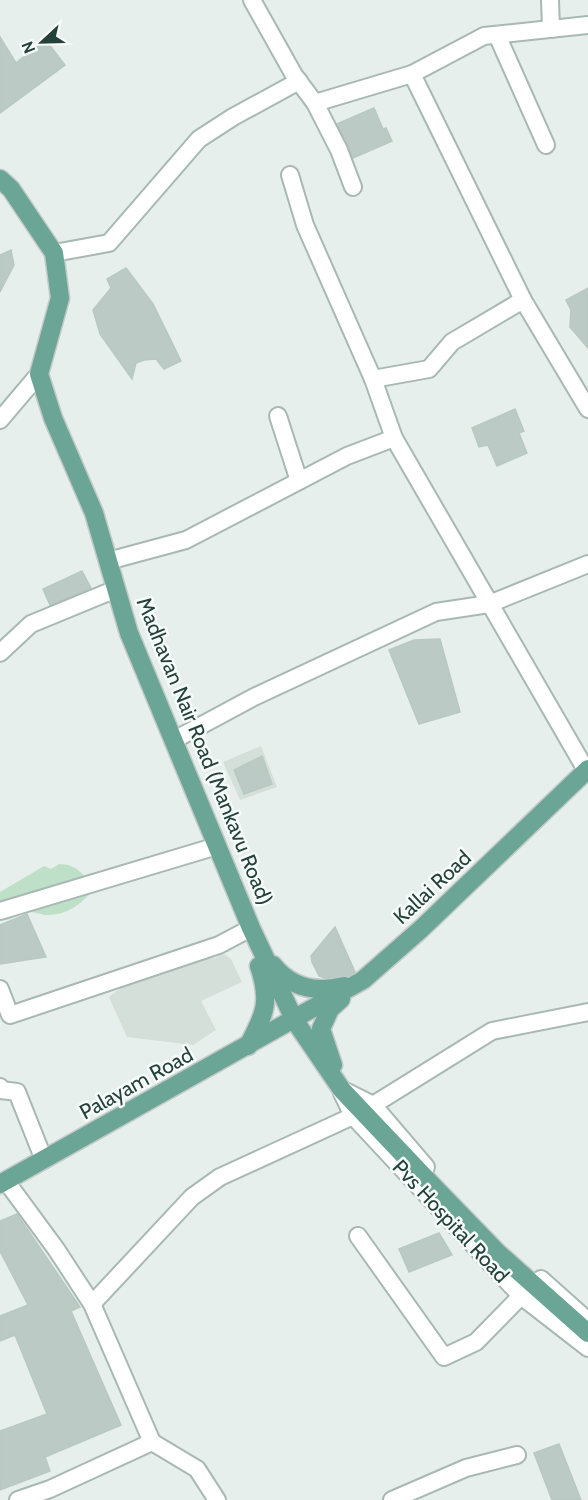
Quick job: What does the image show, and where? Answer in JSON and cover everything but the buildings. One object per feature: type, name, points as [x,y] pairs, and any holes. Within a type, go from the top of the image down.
[{"type":"main road","points":[[0,179],[11,189],[54,253],[60,298],[39,374]]},
{"type":"main road","name":"Madhavan Nair Road (Mankavu Road)","points":[[39,374],[53,418],[94,513],[129,633],[251,928],[295,1021],[338,1083],[498,1253],[588,1333]]},
{"type":"main road","name":"Kallai Road","points":[[295,1021],[363,980],[421,929],[587,770]]},
{"type":"main road","points":[[248,1046],[264,1017],[267,1002],[251,928]]},
{"type":"main road","points":[[263,951],[282,977],[297,985],[316,990],[331,989],[363,980]]},
{"type":"main road","points":[[338,1083],[321,1029],[330,1009],[363,980]]},
{"type":"main road","name":"Palayam Road","points":[[3,1183],[295,1021]]},
{"type":"street","points":[[252,0],[299,81],[315,103],[339,150],[353,187]]},
{"type":"street","points":[[550,0],[551,29]]},
{"type":"street","points":[[315,103],[412,74],[483,36],[588,25]]},
{"type":"street","points":[[497,35],[546,145]]},
{"type":"street","points":[[412,74],[524,300],[588,409]]},
{"type":"street","points":[[54,253],[109,243],[199,139],[232,117],[299,81]]},
{"type":"street","points":[[290,175],[305,225],[373,380],[394,438],[587,770]]},
{"type":"street","points":[[373,380],[429,369],[452,342],[524,300]]},
{"type":"street","points":[[0,420],[39,374]]},
{"type":"street","points":[[278,416],[299,481]]},
{"type":"street","points":[[108,561],[186,540],[347,456],[394,438]]},
{"type":"street","points":[[174,741],[254,697],[436,612],[489,604],[588,564]]},
{"type":"street","points":[[0,653],[31,624],[117,589]]},
{"type":"street","points":[[0,910],[217,846]]},
{"type":"street","points":[[0,989],[5,1021],[219,945],[251,928]]},
{"type":"street","points":[[373,1105],[492,1031],[588,1012]]},
{"type":"street","name":"Pvs Hospital Road","points":[[338,1083],[373,1105],[439,1182],[480,1224],[588,1321]]},
{"type":"street","name":"Pvs Hospital Road","points":[[338,1083],[354,1116],[521,1296],[588,1348]]},
{"type":"street","points":[[0,1087],[1,1090],[17,1092],[44,1160]]},
{"type":"street","points":[[92,1304],[157,1233],[219,1177],[354,1116]]},
{"type":"street","points":[[3,1183],[56,1249],[92,1304],[152,1442],[197,1469],[217,1500]]},
{"type":"street","points":[[358,1236],[444,1358],[476,1342],[521,1296]]},
{"type":"street","points":[[18,1500],[50,1489],[152,1442]]},
{"type":"street","points":[[392,1500],[466,1468],[518,1455]]},
{"type":"shaded area","points":[[261,746],[277,787],[240,800],[223,762]]},
{"type":"shaded area","points":[[224,954],[231,959],[242,982],[201,1001],[216,1030],[193,1045],[127,1037],[109,997],[122,987],[158,973],[193,961],[215,958]]},
{"type":"green space","points":[[59,864],[71,866],[80,871],[93,890],[72,909],[59,914],[45,915],[26,912],[10,919],[0,919],[0,892],[44,866],[51,869]]}]
